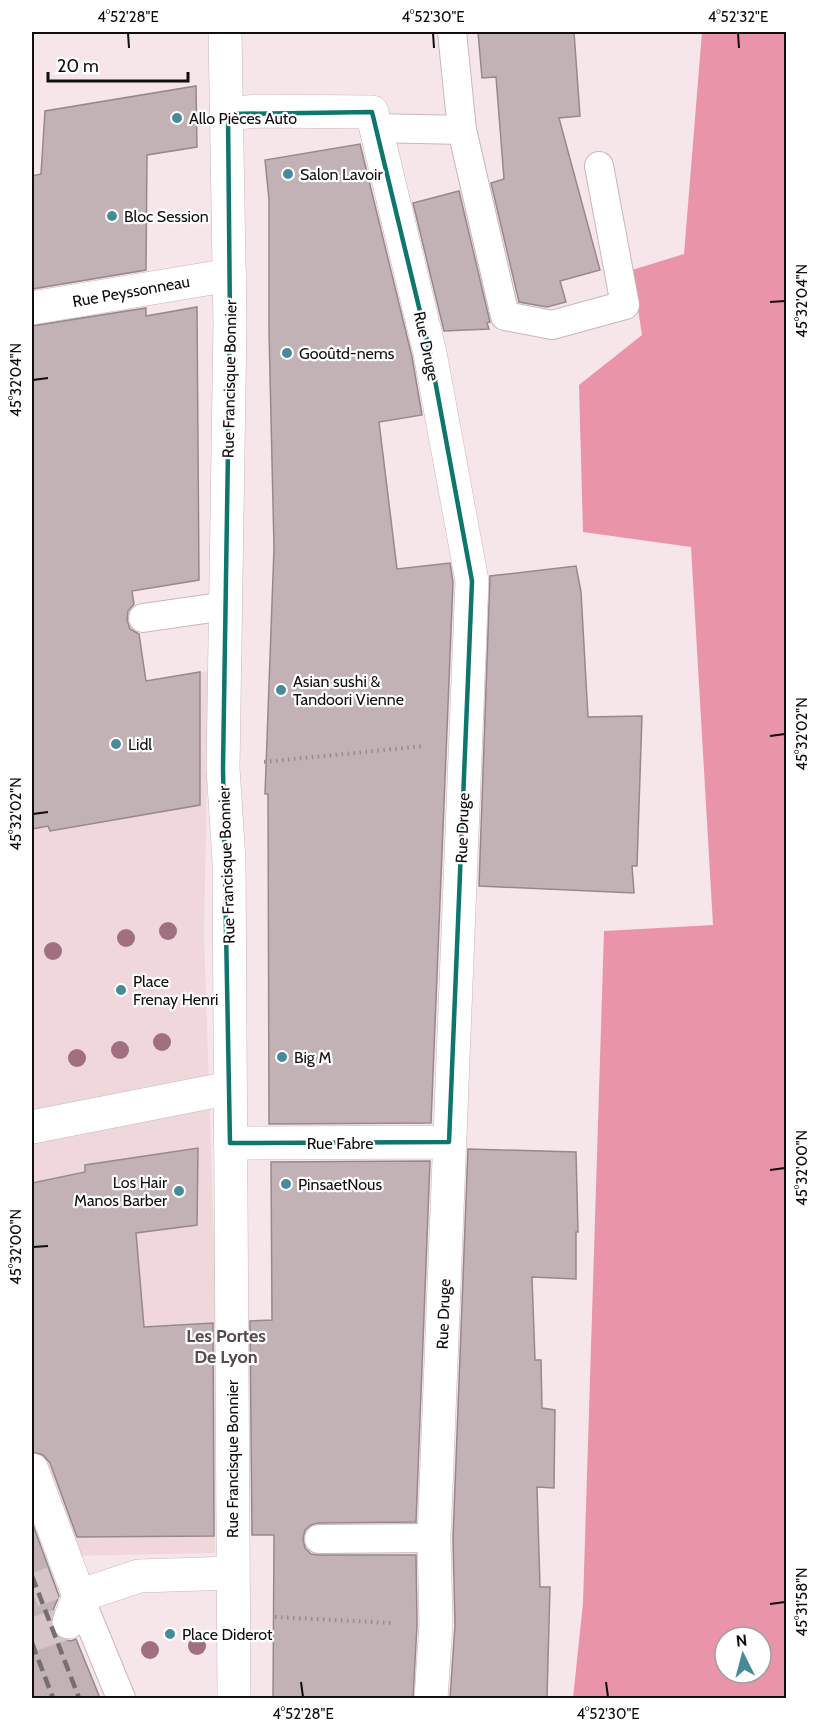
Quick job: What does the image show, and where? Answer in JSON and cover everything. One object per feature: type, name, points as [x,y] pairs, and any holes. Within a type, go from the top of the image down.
[{"type":"street","name":"Rue Francisque Bonnier","points":[[225,32],[230,275],[223,768],[229,861],[234,1698]]},
{"type":"street","points":[[228,114],[258,111],[372,112],[376,129]]},
{"type":"street","name":"Rue Druge","points":[[376,129],[430,353],[472,582],[434,1538],[436,1625],[431,1698]]},
{"type":"street","name":"Rue Peyssonneau","points":[[32,308],[230,275]]},
{"type":"street","points":[[32,1127],[230,1088]]},
{"type":"street","name":"Rue Fabre","points":[[230,1143],[449,1142]]},
{"type":"street","points":[[32,1470],[67,1600],[139,1576],[232,1573]]},
{"type":"lane","points":[[452,32],[462,130],[505,316],[552,326],[625,305],[599,166]]},
{"type":"lane","points":[[376,129],[462,130]]},
{"type":"lane","points":[[143,618],[226,606]]},
{"type":"lane","points":[[319,1539],[434,1538]]},
{"type":"lane","points":[[67,1600],[121,1698]]},
{"type":"path","points":[[223,768],[272,761],[466,743]]},
{"type":"path","points":[[269,1617],[400,1623]]},
{"type":"highlighted area","points":[[372,112],[430,353],[472,581],[449,1142],[230,1143],[223,768],[230,323],[228,114]]},
{"type":"shaded area","points":[[702,32],[786,32],[786,1698],[573,1698],[583,1603],[604,931],[713,925],[691,547],[583,532],[579,385],[642,335],[632,270],[684,254]]},
{"type":"shaded area","points":[[209,671],[204,935],[216,1299],[215,1553],[74,1556],[32,1440],[32,702]]},
{"type":"building","points":[[478,32],[574,32],[580,116],[559,118],[600,270],[560,281],[566,302],[547,307],[519,302],[491,183],[504,179],[496,77],[482,78]]},
{"type":"building","points":[[196,86],[197,147],[147,155],[146,270],[32,289],[32,176],[41,174],[45,111]]},
{"type":"building","points":[[360,144],[412,357],[422,415],[379,422],[397,569],[450,563],[453,582],[431,1123],[269,1124],[268,794],[265,794],[274,548],[269,331],[269,199],[265,160]]},
{"type":"building","points":[[459,191],[490,322],[487,323],[489,329],[444,331],[413,203]]},
{"type":"building","points":[[197,307],[199,580],[132,591],[134,604],[128,611],[127,620],[130,629],[139,634],[146,681],[200,672],[200,805],[50,831],[48,826],[32,829],[32,326],[146,308],[146,316]]},
{"type":"building","points":[[576,566],[581,592],[588,717],[642,716],[637,866],[632,866],[634,893],[479,886],[490,576]]},
{"type":"building","points":[[198,1148],[197,1225],[136,1233],[144,1327],[213,1323],[214,1536],[77,1537],[50,1463],[43,1455],[32,1452],[32,1183],[85,1172],[85,1165]]},
{"type":"building","points":[[468,1149],[576,1152],[578,1232],[576,1232],[576,1279],[532,1277],[535,1360],[541,1360],[542,1408],[555,1410],[554,1488],[537,1487],[540,1587],[550,1587],[547,1698],[450,1698],[455,1626],[453,1538]]},
{"type":"building","points":[[430,1161],[416,1522],[318,1523],[305,1530],[303,1539],[305,1548],[311,1554],[416,1555],[417,1625],[413,1698],[273,1698],[274,1535],[252,1535],[250,1321],[272,1320],[271,1162]]},
{"type":"building","points":[[32,1522],[59,1596],[51,1615],[51,1625],[55,1634],[62,1639],[71,1641],[76,1639],[100,1698],[32,1698]]},
{"type":"tunnel","points":[[32,1591],[53,1583]]},
{"type":"tunnel","points":[[32,1635],[69,1622]]},
{"type":"railway","points":[[32,1576],[79,1698]]},
{"type":"railway","points":[[32,1643],[53,1698]]},
{"type":"place","name":"Allo Pièces Auto","points":[[177,118]]},
{"type":"place","name":"Salon Lavoir","points":[[288,174]]},
{"type":"place","name":"Bloc Session","points":[[112,216]]},
{"type":"place","name":"Gooûtd-nems","points":[[287,353]]},
{"type":"place","name":"Asian sushi & Tandoori Vienne","points":[[281,690]]},
{"type":"place","name":"Lidl","points":[[116,744]]},
{"type":"place","name":"Place Frenay Henri","points":[[121,990]]},
{"type":"place","name":"Big M","points":[[282,1057]]},
{"type":"place","name":"PinsaetNous","points":[[286,1184]]},
{"type":"place","name":"Los Hair Manos Barber","points":[[179,1191]]},
{"type":"place","name":"Place Diderot","points":[[170,1634]]},
{"type":"district","name":"Les Portes De Lyon","points":[[226,1346]]}]
